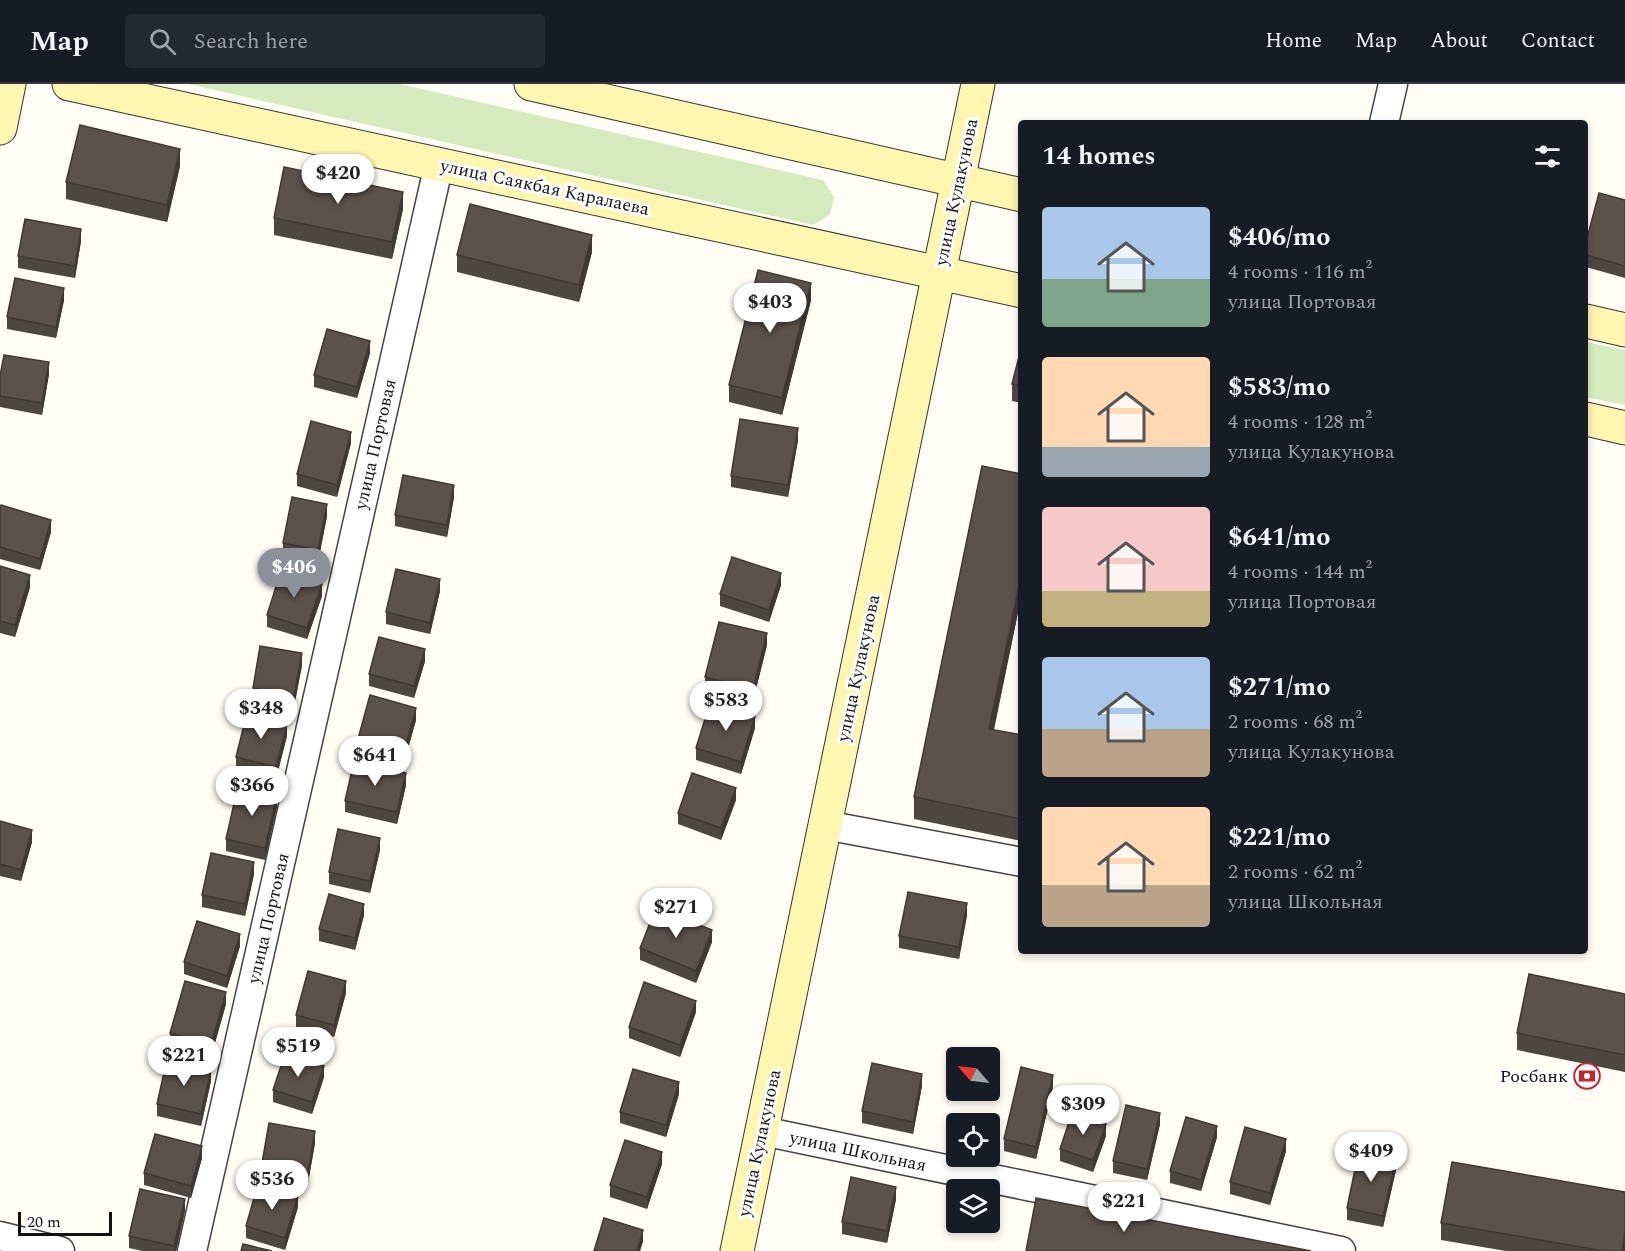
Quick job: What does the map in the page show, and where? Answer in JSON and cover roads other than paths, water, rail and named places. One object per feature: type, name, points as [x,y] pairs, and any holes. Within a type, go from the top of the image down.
[{"type":"street","points":[[0,128],[9,84]]},
{"type":"street","name":"улица Саякбая Каралаева","points":[[69,84],[1018,290]]},
{"type":"street","points":[[531,84],[1018,194]]},
{"type":"street","name":"улица Кулакунова","points":[[737,1251],[978,84]]},
{"type":"street","points":[[1385,120],[1393,84]]},
{"type":"street","name":"улица Портовая","points":[[192,1251],[439,164]]},
{"type":"street","points":[[1588,321],[1625,330]]},
{"type":"street","points":[[1588,419],[1625,428]]},
{"type":"street","points":[[825,825],[1018,861]]},
{"type":"street","name":"улица Школьная","points":[[762,1131],[1341,1251]]},
{"type":"street","points":[[0,1236],[60,1251]]},
{"type":"place","name":"Росбанк","points":[[1587,1076]]}]
